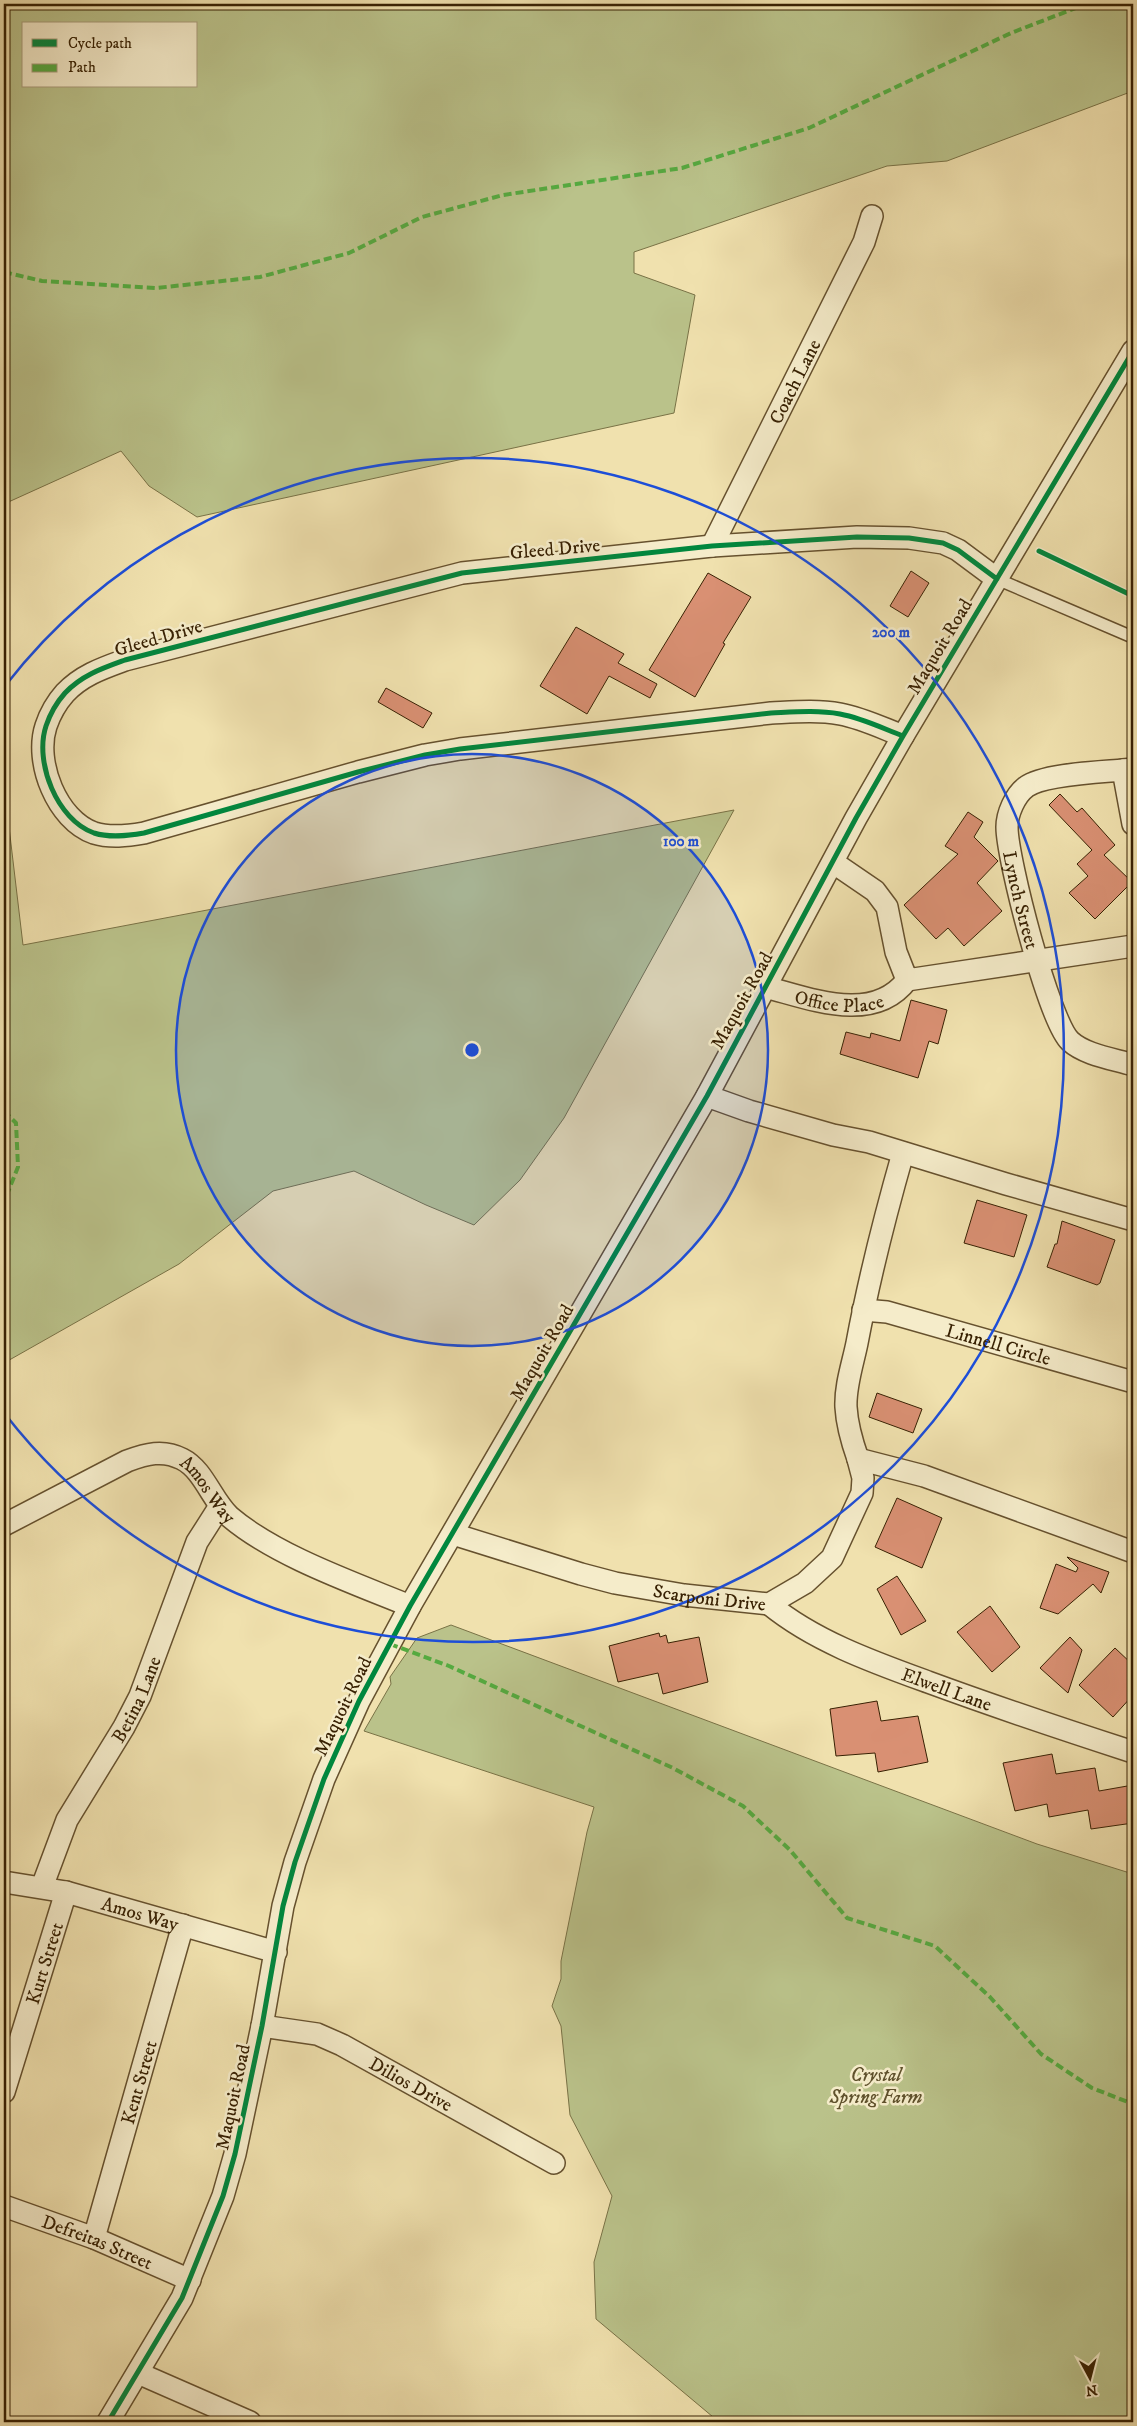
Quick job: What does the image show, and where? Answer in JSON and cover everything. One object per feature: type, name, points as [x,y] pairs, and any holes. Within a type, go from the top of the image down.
[{"type":"street","name":"Coach Lane","points":[[712,546],[864,242],[872,216]]},
{"type":"street","name":"Maquoit Road","points":[[108,2422],[190,2280],[223,2196],[235,2154],[262,2026],[283,1906],[295,1862],[324,1779],[359,1700],[410,1606],[707,1096],[834,863],[856,818],[903,736],[1133,351]]},
{"type":"street","name":"Gleed Drive","points":[[903,736],[858,718],[841,714],[806,712],[770,713],[460,749],[358,772],[210,815],[127,836],[110,836],[93,832],[78,824],[64,810],[46,772],[43,749],[46,727],[54,708],[65,693],[79,681],[94,672],[125,660],[462,573],[712,546],[857,537],[909,538],[943,543],[958,550],[997,578]]},
{"type":"street","points":[[1128,770],[1133,824]]},
{"type":"street","name":"Lynch Street","points":[[1128,770],[1059,776],[1026,786],[1012,804],[1007,826],[1010,849],[1025,916],[1057,1023],[1070,1041],[1086,1051],[1133,1065]]},
{"type":"street","points":[[834,863],[875,890],[887,907],[896,952],[907,980],[1038,962],[1133,946]]},
{"type":"street","name":"Office Place","points":[[765,987],[801,998],[852,1006],[885,999],[901,988],[907,980]]},
{"type":"street","points":[[707,1096],[749,1111],[833,1135],[869,1142],[903,1154],[1133,1220]]},
{"type":"street","points":[[903,1154],[888,1205],[863,1310],[846,1405],[849,1430],[858,1459],[924,1476],[1133,1552]]},
{"type":"street","name":"Linnell Circle","points":[[863,1310],[887,1312],[1133,1382]]},
{"type":"street","name":"Amos Way","points":[[4,1525],[128,1461],[145,1454],[164,1452],[183,1459],[199,1475],[220,1506],[256,1536],[322,1570],[410,1606]]},
{"type":"street","name":"Scarponi Drive","points":[[453,1534],[615,1583],[684,1595],[769,1604],[805,1583],[832,1558],[862,1493],[862,1478],[858,1459]]},
{"type":"street","name":"Betina Lane","points":[[42,1887],[67,1820],[124,1727],[140,1696],[197,1542],[220,1506]]},
{"type":"street","name":"Elwell Lane","points":[[769,1604],[788,1619],[854,1653],[1007,1711],[1133,1752]]},
{"type":"street","name":"Amos Way","points":[[4,1882],[66,1892],[276,1952]]},
{"type":"street","name":"Kurt Street","points":[[4,2092],[66,1892]]},
{"type":"street","name":"Kent Street","points":[[94,2238],[183,1925]]},
{"type":"street","name":"Dilios Drive","points":[[262,2026],[317,2034],[342,2045],[554,2164]]},
{"type":"street","name":"Defreitas Street","points":[[4,2206],[94,2238],[190,2280]]},
{"type":"street","points":[[138,2373],[250,2422]]},
{"type":"lane","points":[[997,578],[1130,636],[1133,635]]},
{"type":"green space","points":[[4,4],[1133,4],[1133,91],[947,161],[887,166],[634,252],[634,273],[695,295],[674,413],[197,517],[149,486],[121,451],[4,504]]},
{"type":"green space","points":[[4,785],[23,945],[734,810],[564,1118],[520,1180],[474,1225],[354,1171],[273,1191],[179,1264],[4,1363]]},
{"type":"green space","name":"Crystal Spring Farm","points":[[451,1625],[1037,1844],[1133,1874],[1133,2422],[719,2422],[596,2319],[594,2262],[612,2196],[570,2115],[561,2026],[552,2006],[561,1979],[561,1961],[587,1832],[594,1807],[364,1731],[391,1684],[390,1677],[417,1638]]},
{"type":"building","points":[[911,571],[929,583],[908,617],[890,606]]},
{"type":"building","points":[[708,573],[751,597],[723,643],[725,644],[695,697],[649,670]]},
{"type":"building","points":[[576,627],[624,654],[618,663],[657,684],[650,698],[609,676],[587,714],[540,686]]},
{"type":"building","points":[[386,688],[432,713],[423,728],[378,702]]},
{"type":"building","points":[[1060,794],[1077,812],[1082,808],[1115,845],[1104,855],[1132,882],[1095,919],[1069,893],[1088,876],[1077,864],[1092,850],[1049,805]]},
{"type":"building","points":[[968,812],[983,822],[974,837],[998,861],[977,883],[1002,911],[964,946],[948,928],[936,939],[904,905],[958,854],[945,846]]},
{"type":"building","points":[[911,1000],[947,1010],[938,1044],[929,1041],[918,1078],[840,1054],[846,1032],[870,1038],[871,1033],[900,1041]]},
{"type":"building","points":[[977,1200],[1027,1215],[1014,1257],[964,1243]]},
{"type":"building","points":[[1062,1221],[1115,1240],[1100,1283],[1097,1285],[1047,1267],[1055,1244],[1057,1244]]},
{"type":"building","points":[[877,1393],[922,1409],[913,1433],[869,1417]]},
{"type":"building","points":[[897,1498],[942,1518],[922,1568],[875,1547]]},
{"type":"building","points":[[1067,1557],[1109,1572],[1101,1593],[1093,1584],[1058,1614],[1040,1608],[1056,1564],[1076,1572],[1078,1568]]},
{"type":"building","points":[[897,1576],[926,1621],[901,1635],[877,1589]]},
{"type":"building","points":[[990,1606],[1020,1647],[992,1672],[957,1632]]},
{"type":"building","points":[[659,1633],[660,1637],[666,1635],[668,1643],[699,1637],[708,1682],[663,1694],[658,1673],[618,1682],[609,1646]]},
{"type":"building","points":[[1070,1637],[1082,1650],[1068,1693],[1040,1668]]},
{"type":"building","points":[[1115,1648],[1133,1665],[1133,1695],[1113,1717],[1079,1685]]},
{"type":"building","points":[[877,1701],[881,1721],[918,1716],[928,1762],[878,1772],[875,1753],[836,1756],[830,1709]]},
{"type":"building","points":[[1052,1754],[1056,1774],[1095,1768],[1099,1791],[1133,1785],[1133,1823],[1091,1829],[1088,1810],[1049,1817],[1047,1804],[1015,1811],[1003,1763]]},
{"type":"marked path","points":[[4,272],[42,281],[156,288],[260,277],[349,253],[422,217],[503,195],[682,168],[809,128],[1011,33],[1086,4]]},
{"type":"marked path","points":[[4,1111],[16,1123],[18,1167],[4,1202]]},
{"type":"marked path","points":[[390,1644],[449,1666],[673,1768],[743,1806],[790,1850],[847,1918],[935,1946],[990,1997],[1041,2054],[1092,2088],[1133,2104]]},
{"type":"cycle path","points":[[108,2422],[182,2298],[223,2196],[235,2154],[262,2026],[283,1906],[295,1862],[324,1779],[359,1701],[410,1606],[707,1096],[856,818],[903,736],[1133,351]]},
{"type":"cycle path","points":[[903,736],[840,714],[797,712],[771,713],[460,749],[425,755],[358,772],[144,833],[119,836],[106,836],[94,833],[81,826],[69,816],[59,803],[52,788],[43,756],[43,740],[46,726],[57,704],[65,693],[78,681],[101,669],[125,660],[462,573],[712,546],[857,537],[909,538],[943,543],[958,550],[997,579]]},
{"type":"cycle path","points":[[1039,551],[1133,596]]}]
